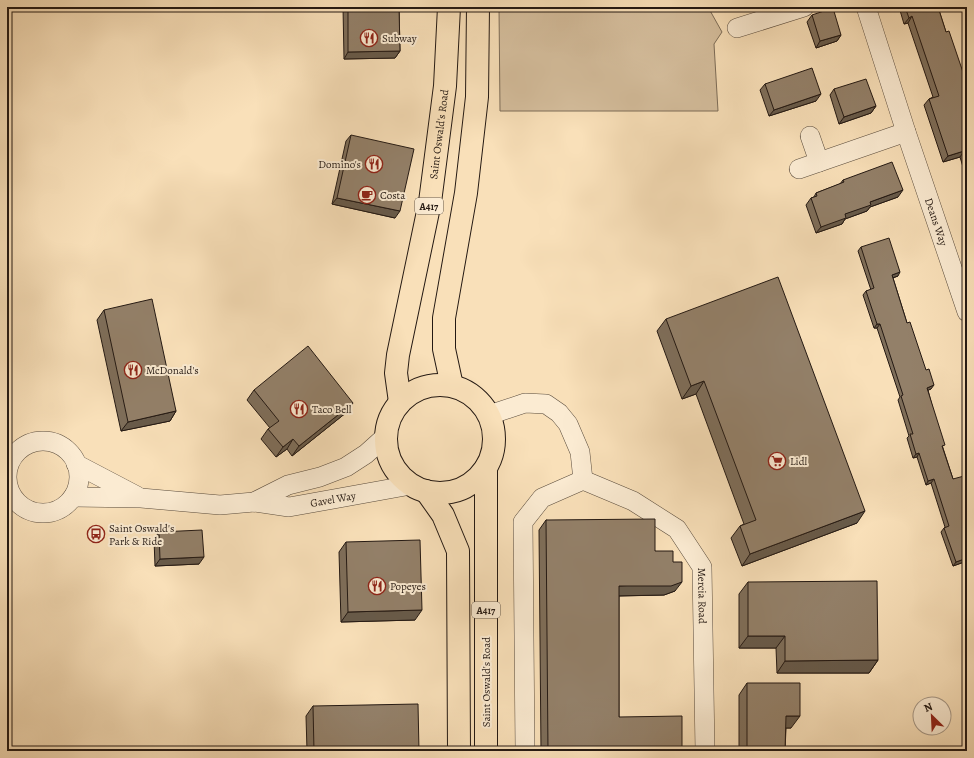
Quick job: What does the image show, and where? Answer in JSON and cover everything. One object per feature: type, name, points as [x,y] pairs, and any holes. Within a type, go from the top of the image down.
[{"type":"main road","name":"Saint Oswald's Road","points":[[400,402],[396,372],[398,355],[430,202],[445,86],[449,7]]},
{"type":"main road","points":[[452,386],[444,349],[444,318],[466,193],[477,97],[478,7]]},
{"type":"main road","name":"A417","points":[[441,385],[452,386],[469,393],[484,406],[489,414],[495,433],[493,453],[486,468],[475,481],[456,491],[443,494],[419,488],[402,478],[391,462],[386,436],[387,427],[392,414],[400,402],[420,389],[441,385]]},
{"type":"main road","name":"Saint Oswald's Road","points":[[486,468],[486,751]]},
{"type":"main road","name":"A417","points":[[419,488],[443,515],[458,551],[459,751]]},
{"type":"street","points":[[737,28],[804,7]]},
{"type":"street","name":"Deans Way","points":[[866,7],[906,132],[960,269],[967,312]]},
{"type":"street","points":[[799,169],[906,132]]},
{"type":"street","points":[[810,136],[819,162]]},
{"type":"street","points":[[489,414],[525,403],[546,404],[559,413],[568,424],[580,452],[583,480],[542,498],[523,522],[525,751]]},
{"type":"street","points":[[73,498],[141,498],[220,505],[254,502],[288,485],[320,477],[346,467],[366,454],[386,436]]},
{"type":"street","points":[[41,442],[53,443],[66,449],[74,459],[78,470],[78,485],[73,498],[64,507],[53,512],[43,514],[31,512],[20,505],[12,496],[7,483],[7,472],[12,460],[20,450],[30,444],[41,442]]},
{"type":"street","points":[[76,464],[141,498]]},
{"type":"street","name":"Mercia Road","points":[[583,480],[633,501],[677,529],[702,567],[705,751]]},
{"type":"street","name":"Gavel Way","points":[[254,502],[289,507],[419,488]]},
{"type":"shaded area","points":[[499,7],[708,7],[722,32],[714,44],[718,111],[500,111]]},
{"type":"building","name":"Subway","points":[[348,7],[399,7],[400,51],[348,52]]},
{"type":"building","points":[[905,7],[938,7],[946,32],[949,31],[967,84],[967,160],[964,151],[948,156],[929,99],[939,96],[912,16],[909,18]]},
{"type":"building","points":[[833,8],[841,35],[820,41],[812,15]]},
{"type":"building","points":[[812,68],[821,94],[774,110],[765,84]]},
{"type":"building","points":[[866,79],[876,106],[844,117],[834,89]]},
{"type":"building","points":[[351,135],[414,149],[400,211],[337,198]]},
{"type":"building","points":[[892,162],[903,190],[870,202],[871,205],[845,214],[846,218],[821,227],[811,198],[817,196],[816,193],[844,182],[843,180]]},
{"type":"building","points":[[889,238],[900,272],[892,275],[907,323],[910,322],[926,370],[929,369],[934,385],[927,388],[945,445],[942,446],[953,479],[964,476],[967,485],[967,558],[956,562],[944,528],[949,526],[934,479],[928,481],[919,453],[916,454],[910,434],[913,434],[901,396],[903,395],[880,324],[877,324],[866,291],[874,288],[861,247]]},
{"type":"building","name":"Lidl","points":[[778,277],[865,511],[750,554],[740,526],[756,520],[704,381],[691,386],[666,319]]},
{"type":"building","name":"McDonald's","points":[[152,299],[176,411],[128,422],[104,310]]},
{"type":"building","name":"Taco Bell","points":[[308,346],[353,403],[299,446],[293,439],[283,447],[268,429],[279,421],[254,390]]},
{"type":"building","points":[[655,519],[655,551],[673,551],[673,562],[682,562],[682,582],[671,586],[619,586],[619,717],[682,716],[682,751],[548,751],[546,520]]},
{"type":"building","points":[[202,530],[204,557],[160,559],[159,532]]},
{"type":"building","name":"Popeyes","points":[[420,540],[422,610],[348,612],[346,542]]},
{"type":"building","points":[[877,581],[878,660],[785,661],[785,636],[748,636],[748,582]]},
{"type":"building","points":[[747,683],[800,683],[800,716],[786,716],[785,751],[756,751],[757,747],[747,747]]},
{"type":"building","points":[[418,704],[419,751],[314,751],[313,706]]},
{"type":"place","name":"Subway","points":[[369,38]]},
{"type":"place","name":"Domino's","points":[[374,164]]},
{"type":"place","name":"Costa","points":[[367,195]]},
{"type":"place","name":"McDonald's","points":[[133,370]]},
{"type":"place","name":"Taco Bell","points":[[299,409]]},
{"type":"place","name":"Lidl","points":[[777,461]]},
{"type":"place","name":"Saint Oswald's Park & Ride","points":[[96,534]]},
{"type":"place","name":"Popeyes","points":[[377,586]]}]
